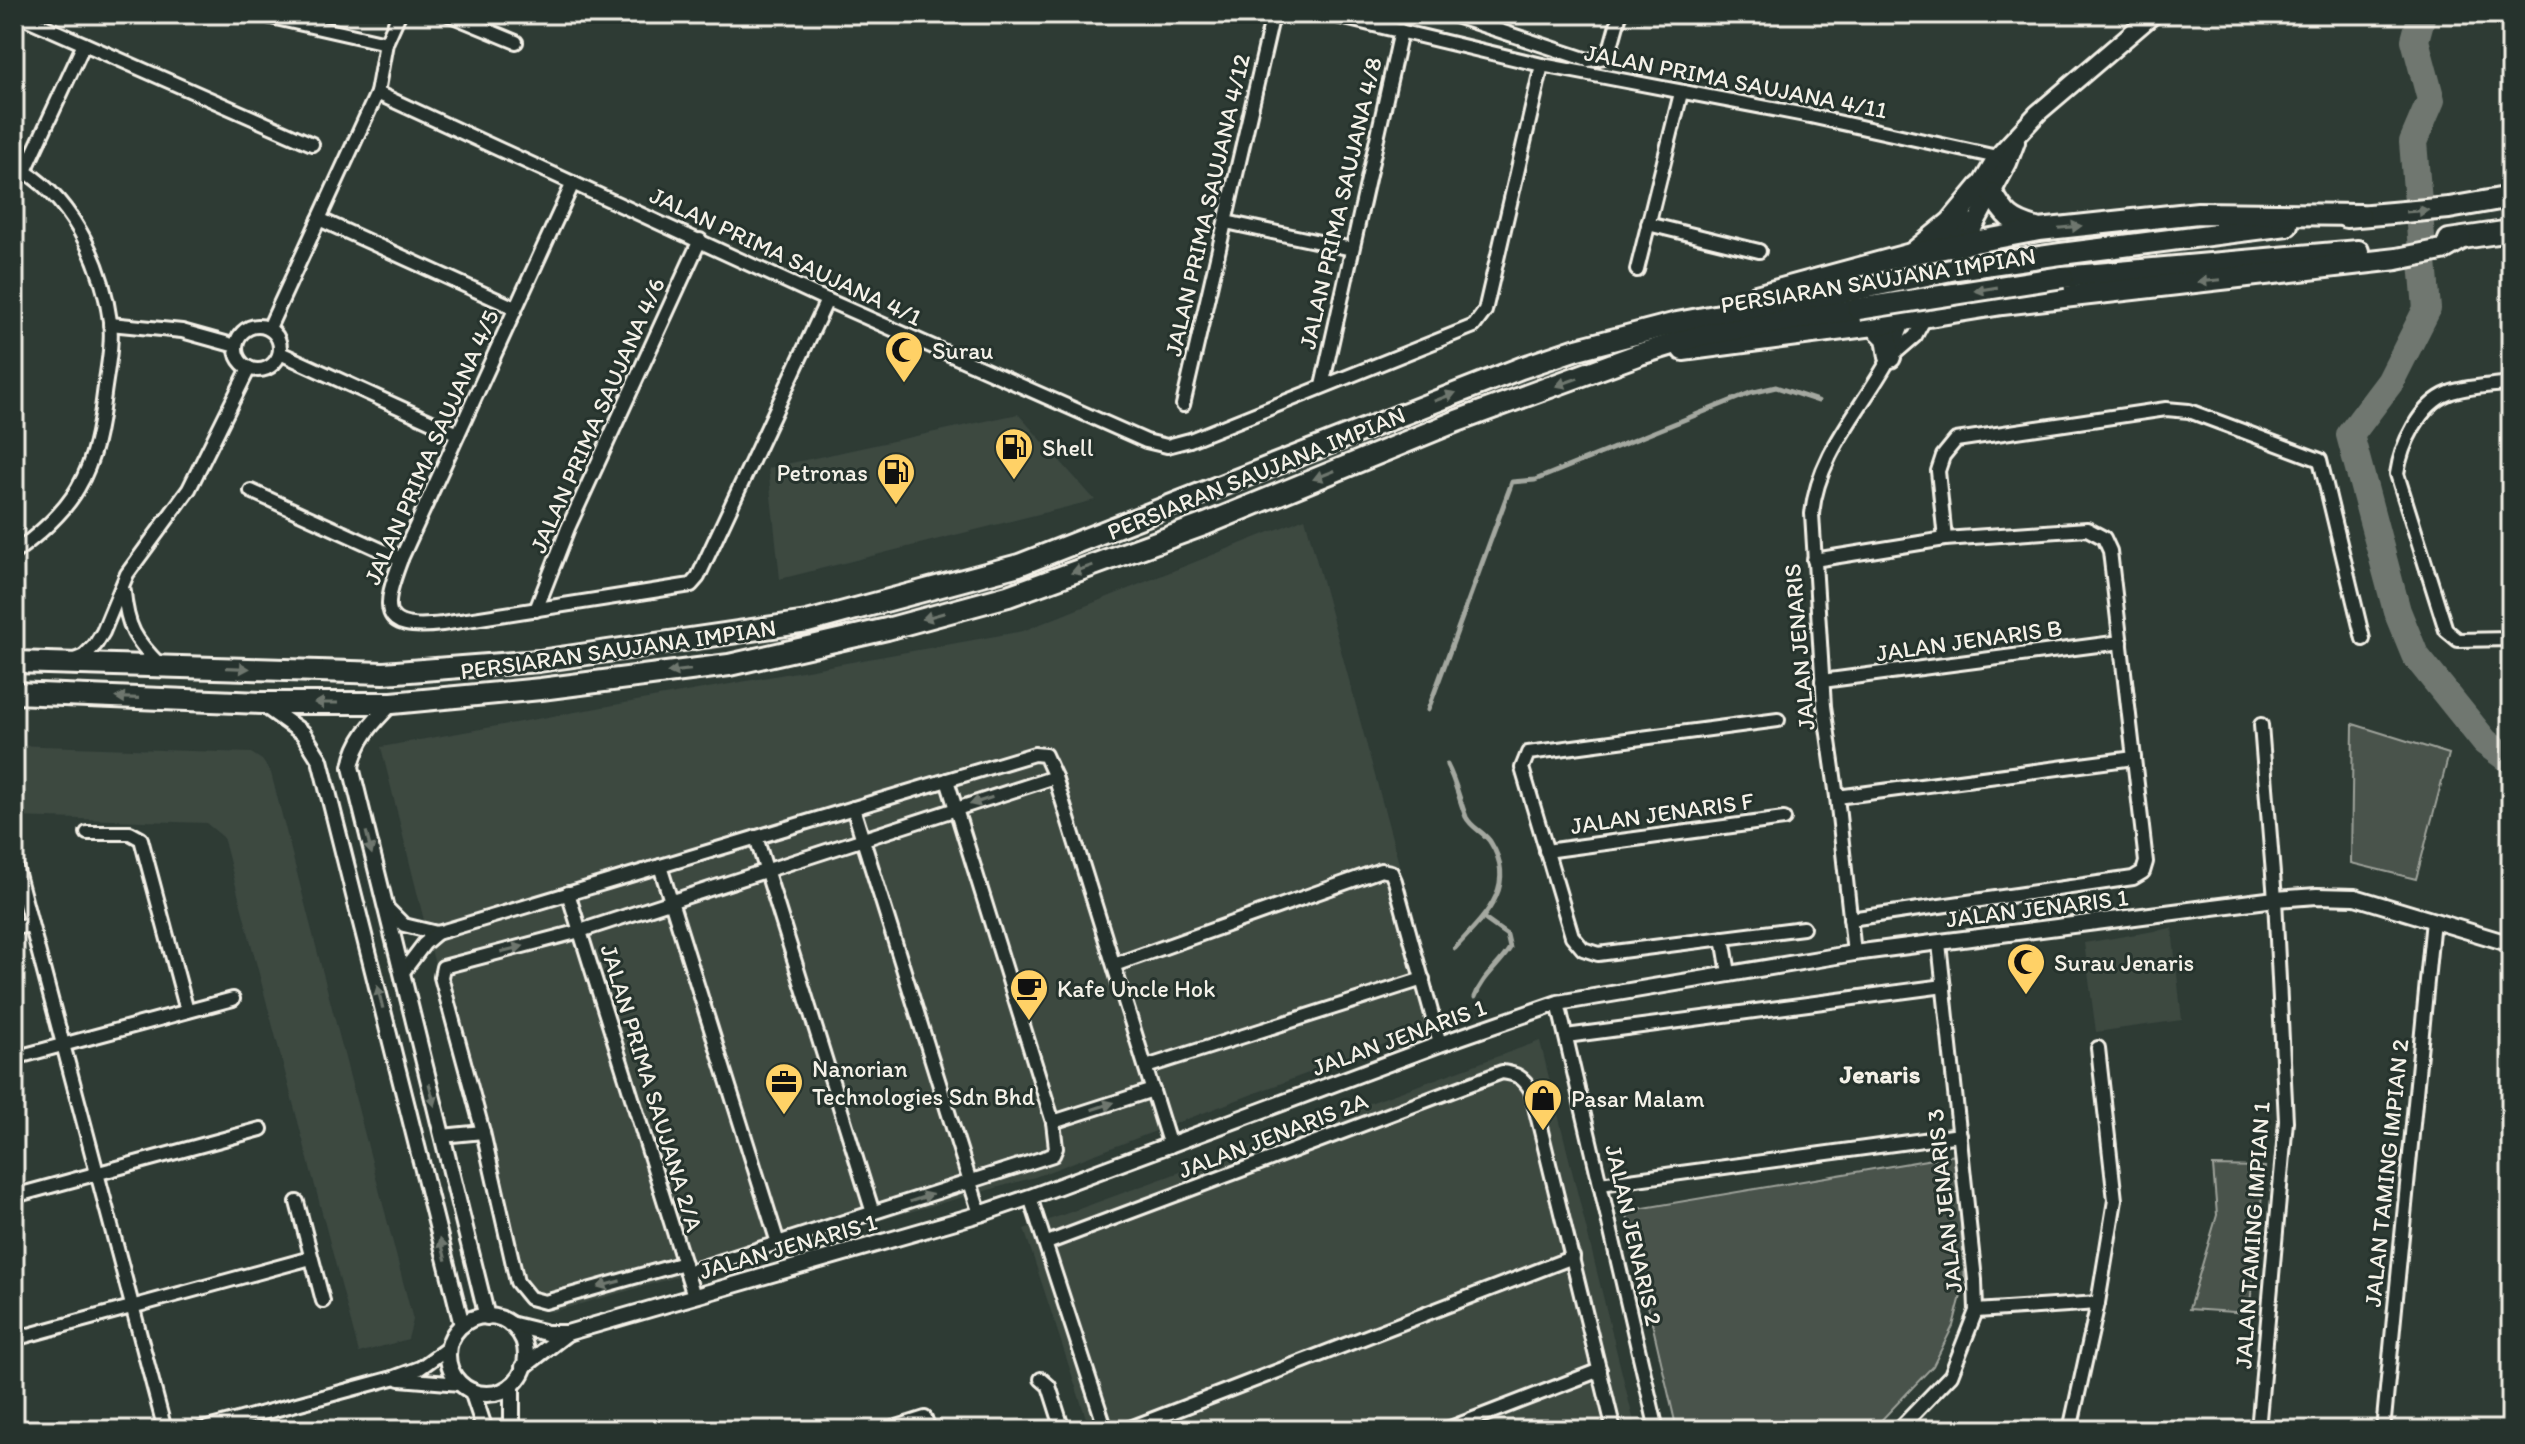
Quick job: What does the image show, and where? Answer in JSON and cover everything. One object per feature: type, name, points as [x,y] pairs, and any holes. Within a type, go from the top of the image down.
[{"type":"highway","points":[[1911,254],[1986,190],[2015,223],[2039,230]]},
{"type":"highway","name":"PERSIARAN SAUJANA IMPIAN","points":[[14,693],[261,703],[392,703],[541,689],[729,665],[887,629],[1008,596],[1206,524],[1457,421],[1640,354],[1702,335],[1856,300],[1956,269],[2360,215],[2449,208],[2511,197]]},
{"type":"highway","points":[[1677,323],[1710,308],[1911,254],[2039,230],[2198,213],[2360,215]]},
{"type":"highway","name":"PERSIARAN SAUJANA IMPIAN","points":[[14,662],[384,673],[539,661],[807,622],[1019,565],[1521,368],[1677,323],[2063,277],[2396,254],[2511,231]]},
{"type":"highway","points":[[1640,354],[1711,348],[2014,302],[2442,250],[2461,239]]},
{"type":"highway","points":[[1874,325],[1887,338],[1890,357]]},
{"type":"main road","points":[[1986,190],[1997,157],[2019,133],[2063,89],[2154,14]]},
{"type":"main road","points":[[1916,318],[1986,190],[2008,163],[2019,133]]},
{"type":"street","points":[[16,14],[312,144]]},
{"type":"street","points":[[258,14],[386,43]]},
{"type":"street","points":[[269,328],[377,93],[386,43],[399,14]]},
{"type":"street","points":[[448,14],[516,42]]},
{"type":"street","name":"JALAN PRIMA SAUJANA 4/12","points":[[1183,405],[1273,14]]},
{"type":"street","name":"JALAN PRIMA SAUJANA 4/11","points":[[1328,14],[1542,65],[1810,116],[1997,157]]},
{"type":"street","points":[[1449,14],[1588,60],[1605,57],[1610,50],[1620,14]]},
{"type":"street","name":"JALAN PRIMA SAUJANA 4/8","points":[[1322,386],[1401,31]]},
{"type":"street","points":[[14,553],[54,519],[78,490],[92,458],[100,427],[110,324],[91,249],[71,218],[20,168],[84,44]]},
{"type":"street","name":"JALAN PRIMA SAUJANA 4/1","points":[[377,93],[827,300],[1146,441],[1167,446],[1190,440],[1474,326],[1485,311],[1542,65]]},
{"type":"street","points":[[1637,270],[1681,93]]},
{"type":"street","name":"JALAN PRIMA SAUJANA 4/5","points":[[573,183],[387,595],[387,603],[397,620],[404,624],[425,626],[691,585],[698,577],[827,300]]},
{"type":"street","points":[[319,219],[515,308]]},
{"type":"street","points":[[1226,222],[1352,249]]},
{"type":"street","points":[[1648,224],[1759,251]]},
{"type":"street","name":"JALAN PRIMA SAUJANA 4/6","points":[[536,610],[568,528],[700,240]]},
{"type":"street","name":"JALAN JENARIS","points":[[1890,357],[1915,336],[1916,318]]},
{"type":"street","name":"JALAN JENARIS","points":[[1854,953],[1822,681],[1812,514],[1814,492],[1821,471],[1916,318]]},
{"type":"street","points":[[110,324],[182,331],[236,346]]},
{"type":"street","points":[[248,328],[269,328],[278,337],[280,353],[269,367],[249,368],[238,356],[236,346],[242,332],[248,328]]},
{"type":"street","points":[[280,353],[458,434]]},
{"type":"street","points":[[66,665],[84,656],[95,645],[127,574],[202,466],[249,368]]},
{"type":"street","points":[[2511,383],[2448,393],[2423,413],[2409,432],[2399,458],[2397,474],[2446,630],[2458,640],[2511,639]]},
{"type":"street","points":[[1945,539],[1938,471],[1943,456],[1956,440],[2166,409],[2189,411],[2320,460],[2363,639]]},
{"type":"street","points":[[251,491],[401,559]]},
{"type":"street","points":[[1814,560],[1945,539],[2087,529],[2104,538],[2110,551],[2146,862],[2143,872],[2133,878],[1850,919]]},
{"type":"street","points":[[123,588],[132,632],[160,665]]},
{"type":"street","name":"JALAN JENARIS B","points":[[1822,681],[2121,642]]},
{"type":"street","points":[[261,703],[303,733],[320,760],[462,1325]]},
{"type":"street","points":[[392,703],[361,737],[351,767],[487,1317]]},
{"type":"street","points":[[1778,720],[1528,753],[1522,768],[1572,936],[1583,949],[1598,954],[1803,928]]},
{"type":"street","name":"JALAN TAMING IMPIAN 1","points":[[2258,1430],[2286,1121],[2275,899],[2261,725]]},
{"type":"street","points":[[402,973],[424,944],[437,933],[1034,754],[1045,755],[1055,777],[1170,1146]]},
{"type":"street","points":[[1837,797],[2134,758]]},
{"type":"street","points":[[947,780],[956,809],[1053,1122],[1056,1148],[1053,1155],[778,1243],[545,1302],[530,1298],[517,1282],[483,1132],[441,977],[443,967],[580,931],[863,840],[956,809],[1055,777]]},
{"type":"street","points":[[853,808],[980,1214]]},
{"type":"street","name":"JALAN JENARIS F","points":[[1546,851],[1784,819]]},
{"type":"street","points":[[87,833],[130,833],[141,839],[187,1011]]},
{"type":"street","points":[[756,837],[873,1213]]},
{"type":"street","points":[[14,859],[165,1430]]},
{"type":"street","points":[[660,866],[778,1243]]},
{"type":"street","points":[[1114,965],[1381,870],[1391,872],[1440,1044]]},
{"type":"street","name":"JALAN PRIMA SAUJANA 2/A","points":[[568,893],[694,1296]]},
{"type":"street","name":"JALAN JENARIS 1","points":[[567,1333],[980,1214],[1558,1003],[1854,953],[2317,896],[2355,897],[2511,944]]},
{"type":"street","points":[[385,906],[404,925],[437,933]]},
{"type":"street","name":"JALAN TAMING IMPIAN 2","points":[[2383,1430],[2433,920]]},
{"type":"street","points":[[14,928],[31,925]]},
{"type":"street","points":[[1723,938],[1729,973]]},
{"type":"street","name":"JALAN JENARIS 3","points":[[1898,1430],[1951,1375],[1976,1311],[1939,943]]},
{"type":"street","points":[[1146,1067],[1423,979]]},
{"type":"street","points":[[1566,1036],[1944,986]]},
{"type":"street","points":[[14,1058],[233,999]]},
{"type":"street","name":"JALAN JENARIS 2","points":[[1558,1003],[1657,1430]]},
{"type":"street","points":[[2070,1430],[2098,1303],[2115,1200],[2098,1048]]},
{"type":"street","name":"JALAN JENARIS 2A","points":[[1047,1243],[1502,1072],[1516,1074],[1524,1079],[1531,1090],[1573,1257]]},
{"type":"street","points":[[1053,1122],[1153,1090]]},
{"type":"street","points":[[14,1196],[261,1129]]},
{"type":"street","points":[[442,1136],[483,1132]]},
{"type":"street","points":[[1600,1184],[1960,1135]]},
{"type":"street","points":[[1030,1197],[1106,1430]]},
{"type":"street","points":[[297,1202],[323,1301]]},
{"type":"street","points":[[1125,1430],[1573,1257],[1614,1430]]},
{"type":"street","points":[[14,1339],[311,1258]]},
{"type":"street","points":[[1976,1311],[2098,1303]]},
{"type":"street","points":[[485,1430],[466,1388],[452,1374],[448,1361],[453,1335],[474,1318],[501,1319],[517,1330],[525,1348],[523,1367]]},
{"type":"street","points":[[510,1324],[547,1333],[567,1333]]},
{"type":"street","points":[[512,1430],[512,1385],[523,1367],[567,1333]]},
{"type":"street","points":[[200,1430],[393,1378],[420,1368],[449,1347]]},
{"type":"street","points":[[1445,1430],[1600,1370]]},
{"type":"street","points":[[393,1378],[493,1394],[512,1385]]},
{"type":"street","points":[[1041,1379],[1049,1386],[1063,1430]]},
{"type":"street","points":[[2507,1430],[2511,1391]]},
{"type":"street","points":[[887,1430],[927,1424]]},
{"type":"shaded area","points":[[1018,414],[1095,500],[780,579],[768,468]]},
{"type":"shaded area","points":[[1305,518],[1442,1022],[1035,1177],[552,1312],[518,1300],[381,747],[1023,631]]},
{"type":"shaded area","points":[[2353,724],[2449,754],[2416,879],[2351,863]]},
{"type":"shaded area","points":[[14,745],[251,753],[262,760],[271,773],[413,1320],[408,1339],[359,1353],[223,837],[206,823],[14,817]]},
{"type":"shaded area","points":[[2172,928],[2182,1020],[2096,1032],[2084,943]]},
{"type":"shaded area","points":[[1540,1041],[1636,1430],[1090,1430],[1024,1229]]},
{"type":"shaded area","points":[[1956,1155],[1965,1281],[1953,1326],[1933,1366],[1872,1430],[1677,1430],[1626,1211]]},
{"type":"shaded area","points":[[2213,1166],[2265,1167],[2249,1313],[2189,1309],[2217,1215]]},
{"type":"waterway","points":[[2422,14],[2415,40],[2431,100],[2413,142],[2427,309],[2390,382],[2350,435],[2397,611],[2415,655],[2485,742],[2511,761]]},
{"type":"waterway","points":[[1428,710],[1512,482],[1535,480],[1750,393],[1776,387],[1818,401]]},
{"type":"waterway","points":[[1447,765],[1466,817],[1491,843],[1501,874],[1499,887],[1486,913],[1455,948]]},
{"type":"waterway","points":[[1475,997],[1482,983],[1510,948],[1507,935],[1483,918]]},
{"type":"place","name":"Surau","points":[[904,384]]},
{"type":"place","name":"Shell","points":[[1014,481]]},
{"type":"place","name":"Petronas","points":[[896,506]]},
{"type":"place","name":"Surau Jenaris","points":[[2026,996]]},
{"type":"place","name":"Kafe Uncle Hok","points":[[1029,1022]]},
{"type":"place","name":"Nanorian Technologies Sdn Bhd","points":[[784,1116]]},
{"type":"place","name":"Pasar Malam","points":[[1543,1132]]},
{"type":"district","name":"Jenaris","points":[[1880,1074]]}]
